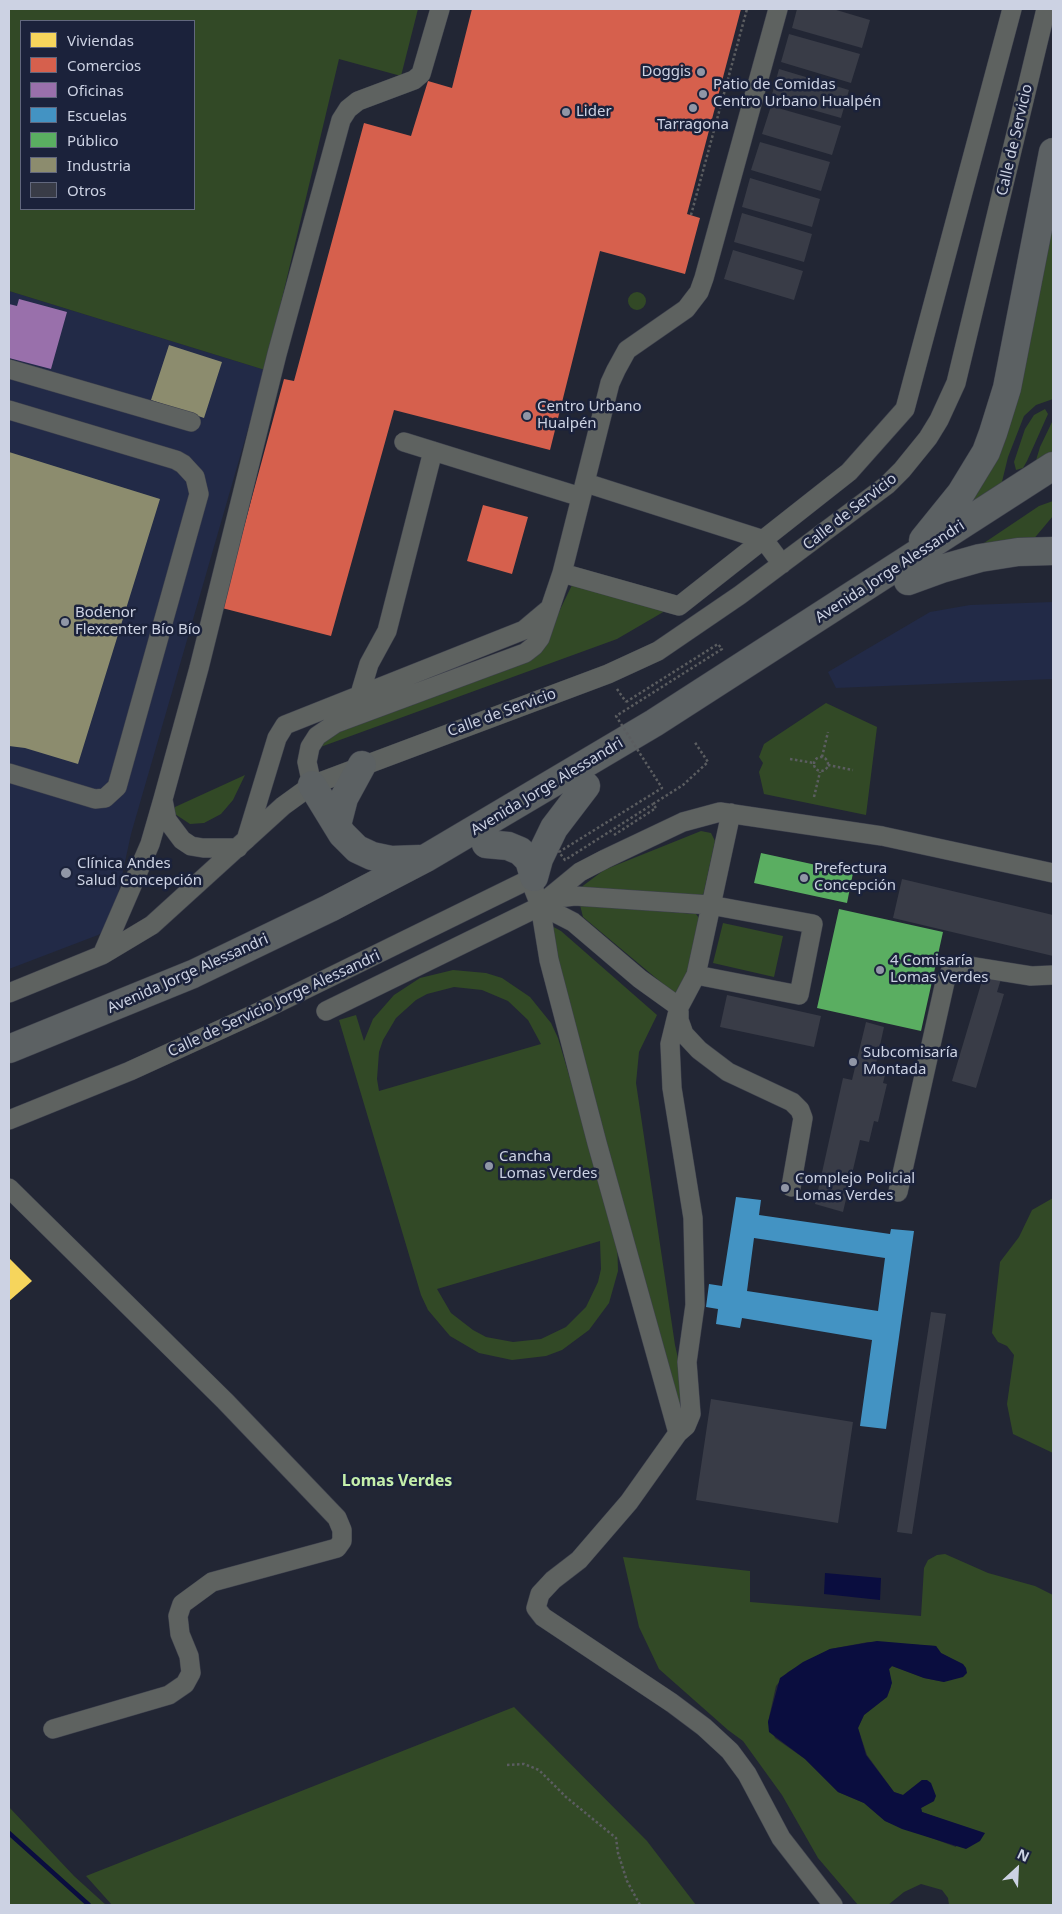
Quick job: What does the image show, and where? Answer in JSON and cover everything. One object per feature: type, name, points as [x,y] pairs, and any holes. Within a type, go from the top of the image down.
[{"type":"highway","points":[[896,579],[924,539],[950,509],[974,473],[993,433],[1007,388],[1053,152]]},
{"type":"highway","name":"Avenida Jorge Alessandri","points":[[9,1069],[141,1016],[265,961],[379,904],[486,844],[586,786],[896,579],[1053,466]]},
{"type":"highway","name":"Avenida Jorge Alessandri","points":[[9,1049],[193,974],[321,912],[426,858],[1053,487]]},
{"type":"highway","points":[[896,579],[980,558],[1018,552],[1053,551]]},
{"type":"highway","points":[[337,825],[344,798],[362,765]]},
{"type":"highway","points":[[312,785],[349,842],[366,854],[391,860],[426,858]]},
{"type":"highway","points":[[534,877],[554,828],[586,786]]},
{"type":"highway","points":[[486,844],[508,846],[520,851],[529,860],[534,877]]},
{"type":"street","points":[[102,955],[150,844],[163,799],[199,668],[277,354],[341,120],[348,108],[358,100],[414,80],[421,74],[440,9]]},
{"type":"street","points":[[312,785],[307,762],[310,747],[317,736],[336,723],[524,653],[534,646],[540,638],[562,573],[610,383],[627,350],[686,309],[698,292],[704,278],[778,9]]},
{"type":"street","points":[[562,573],[679,606],[849,472],[905,409],[1012,9]]},
{"type":"street","name":"Calle de Servicio","points":[[362,765],[634,664],[658,651],[740,595],[811,543],[881,489],[902,470],[928,438],[948,402],[963,356],[1046,9]]},
{"type":"street","points":[[9,369],[191,422]]},
{"type":"street","points":[[9,410],[176,460],[183,464],[195,477],[199,494],[117,787],[105,798],[95,799],[9,773]]},
{"type":"street","points":[[404,442],[433,452],[584,490],[764,540],[782,564]]},
{"type":"street","points":[[360,694],[369,664],[387,631],[433,452]]},
{"type":"street","points":[[792,518],[811,543]]},
{"type":"street","points":[[721,571],[740,595]]},
{"type":"street","points":[[242,844],[275,746],[285,725],[524,630],[549,609]]},
{"type":"street","points":[[9,993],[102,955],[152,925],[292,798],[312,785],[362,765]]},
{"type":"street","points":[[163,799],[167,820],[182,840],[191,846],[203,848],[242,844]]},
{"type":"street","points":[[326,1011],[522,916],[540,905],[580,872],[605,859],[683,822],[720,812],[882,836],[1053,873]]},
{"type":"street","points":[[731,813],[696,975],[679,1007],[670,1044],[672,1088],[693,1218],[696,1304],[687,1354],[691,1414],[686,1426],[678,1433],[629,1502],[579,1560],[553,1580],[540,1594],[536,1608],[543,1618],[672,1703],[704,1727],[730,1751],[747,1774],[780,1838],[833,1905]]},
{"type":"street","points":[[534,877],[534,890],[540,905],[549,960],[597,1143],[678,1433]]},
{"type":"street","name":"Calle de Servicio Jorge Alessandri","points":[[9,1120],[130,1071],[261,1011],[534,877]]},
{"type":"street","points":[[540,905],[558,898],[575,896],[710,905],[813,924],[799,995],[696,975]]},
{"type":"street","points":[[540,905],[573,922],[640,978],[679,1007]]},
{"type":"street","points":[[898,1192],[946,982],[952,968],[962,966],[1031,976],[1053,976]]},
{"type":"street","points":[[679,1007],[678,1020],[684,1034],[699,1050],[728,1072],[792,1102],[800,1110],[803,1118],[790,1187]]},
{"type":"street","points":[[9,1188],[225,1401],[337,1518],[342,1530],[342,1541],[337,1548],[212,1582],[182,1604],[178,1616],[180,1634],[189,1656],[191,1673],[185,1684],[169,1695],[53,1729]]},
{"type":"path","points":[[691,215],[747,9]]},
{"type":"path","points":[[626,702],[718,644],[722,649],[616,716],[662,788],[559,852],[564,860],[683,785],[708,762],[694,741]]},
{"type":"path","points":[[822,757],[828,732]]},
{"type":"path","points":[[822,757],[827,760],[828,765],[827,770],[820,772],[814,768],[814,763],[816,759],[822,757]]},
{"type":"path","points":[[790,759],[814,763]]},
{"type":"path","points":[[828,765],[853,770]]},
{"type":"path","points":[[814,797],[820,772]]},
{"type":"path","points":[[507,1765],[524,1764],[539,1770],[566,1797],[616,1838],[618,1853],[627,1882],[640,1905]]},
{"type":"shaded area","points":[[9,291],[265,370],[131,834],[114,913],[103,932],[98,935],[9,969]]},
{"type":"shaded area","points":[[1053,602],[1053,679],[836,688],[828,672],[930,612],[970,605]]},
{"type":"shaded area","points":[[825,1573],[881,1578],[880,1600],[824,1594]]},
{"type":"shaded area","points":[[877,1641],[936,1646],[941,1653],[963,1664],[966,1668],[967,1673],[963,1677],[944,1682],[924,1678],[892,1666],[889,1669],[892,1683],[887,1697],[864,1715],[858,1728],[866,1755],[894,1792],[903,1795],[922,1780],[927,1780],[931,1783],[936,1796],[934,1801],[921,1808],[922,1812],[985,1833],[980,1841],[966,1849],[902,1829],[885,1821],[864,1803],[838,1792],[805,1759],[769,1732],[768,1722],[780,1678],[803,1662],[830,1649]]},
{"type":"green space","points":[[9,9],[418,9],[401,76],[339,59],[265,370],[9,291]]},
{"type":"green space","points":[[1053,199],[1053,399],[1036,405],[1024,416],[1008,457],[1000,490],[970,505]]},
{"type":"green space","points":[[637,292],[643,295],[646,301],[643,307],[637,310],[631,307],[628,301],[631,295]]},
{"type":"green space","points":[[1045,409],[1048,414],[1027,461],[1023,468],[1016,470],[1014,462],[1025,429],[1034,415]]},
{"type":"green space","points":[[1053,420],[1053,454],[1034,467],[1040,447]]},
{"type":"green space","points":[[1053,501],[1053,516],[1032,541],[975,549],[1039,506]]},
{"type":"green space","points":[[572,585],[665,611],[617,639],[315,749],[322,732],[531,647],[552,626]]},
{"type":"green space","points":[[826,703],[877,727],[866,815],[764,794],[759,772],[763,763],[759,757],[764,744]]},
{"type":"green space","points":[[245,775],[233,800],[221,814],[204,823],[190,824],[175,814],[175,807]]},
{"type":"green space","points":[[701,831],[711,833],[715,841],[703,896],[580,888],[604,870]]},
{"type":"green space","points":[[580,905],[696,914],[699,918],[689,978],[675,994],[583,917]]},
{"type":"green space","points":[[723,923],[783,936],[774,977],[713,963]]},
{"type":"green space","points":[[550,925],[561,931],[657,1015],[639,1052],[636,1083],[675,1345],[686,1394],[680,1419],[549,927]]},
{"type":"green space","name":"Cancha Lomas Verdes","points":[[453,970],[486,973],[502,978],[530,997],[551,1023],[558,1038],[617,1237],[618,1271],[609,1303],[589,1330],[562,1350],[546,1356],[512,1360],[479,1353],[450,1336],[428,1310],[421,1295],[339,1020],[356,1015],[364,1041],[373,1019],[394,995],[420,978]],"holes":[[[454,987],[482,990],[508,1001],[528,1020],[541,1044],[379,1091],[377,1079],[379,1052],[383,1040],[396,1018],[416,1000],[427,994]],[[600,1241],[601,1269],[598,1282],[586,1307],[566,1327],[541,1339],[513,1342],[486,1337],[473,1330],[451,1313],[437,1289]]]},
{"type":"green space","points":[[1053,1198],[1053,1453],[1013,1434],[1007,1404],[1014,1355],[1007,1346],[998,1342],[992,1333],[1000,1262],[1019,1237],[1032,1210]]},
{"type":"green space","points":[[945,1554],[988,1573],[1035,1586],[1053,1595],[1053,1905],[949,1905],[948,1898],[942,1890],[921,1884],[904,1892],[888,1905],[858,1905],[818,1858],[782,1795],[743,1741],[659,1669],[639,1627],[623,1557],[750,1571],[750,1602],[921,1616],[924,1568],[928,1560],[937,1555]],"holes":[[[868,1642],[936,1646],[941,1653],[950,1658],[944,1682],[924,1678],[892,1666],[889,1669],[891,1687],[887,1697],[864,1715],[858,1728],[867,1755],[894,1792],[903,1795],[922,1780],[934,1801],[921,1808],[922,1812],[961,1827],[956,1847],[885,1821],[864,1803],[838,1792],[805,1759],[775,1738],[768,1722],[776,1686],[788,1672],[830,1649]]]},
{"type":"green space","points":[[514,1707],[647,1841],[696,1905],[112,1905],[86,1876]]},
{"type":"green space","points":[[9,1807],[74,1876],[106,1905],[9,1905]]},
{"type":"building: Viviendas","points":[[9,1258],[32,1281],[9,1301]]},
{"type":"building: Comercios","points":[[472,9],[741,9],[687,214],[700,218],[685,274],[600,251],[550,450],[394,410],[331,636],[222,608],[284,379],[294,381],[364,123],[411,136],[428,81],[452,88]]},
{"type":"building: Comercios","points":[[483,505],[528,517],[512,574],[467,561]]},
{"type":"building: Oficinas","points":[[19,299],[67,312],[51,369],[9,358],[9,304],[17,306]]},
{"type":"building: Escuelas","points":[[736,1197],[761,1200],[759,1215],[890,1234],[891,1229],[914,1231],[886,1429],[860,1426],[872,1340],[742,1318],[740,1328],[716,1324],[718,1309],[706,1307],[709,1284],[722,1286]],"holes":[[[754,1238],[885,1258],[878,1311],[747,1291]]]},
{"type":"building: Público","name":"Prefectura Concepción","points":[[761,853],[853,873],[847,903],[754,883]]},
{"type":"building: Público","name":"4 Comisaría Lomas Verdes","points":[[839,909],[943,932],[921,1031],[817,1008]]},
{"type":"building: Industria","points":[[169,345],[222,362],[204,418],[151,400]]},
{"type":"building: Industria","name":"Bodenor Flexcenter Bío Bío","points":[[9,452],[160,499],[78,764],[25,748],[9,746]]},
{"type":"building: Otros","points":[[797,9],[833,9],[870,20],[862,48],[792,28]]},
{"type":"building: Otros","points":[[789,34],[860,54],[851,83],[781,62]]},
{"type":"building: Otros","points":[[779,69],[849,90],[841,118],[771,98]]},
{"type":"building: Otros","points":[[771,106],[841,126],[832,155],[762,134]]},
{"type":"building: Otros","points":[[760,142],[830,162],[821,191],[751,170]]},
{"type":"building: Otros","points":[[750,178],[820,199],[812,227],[742,207]]},
{"type":"building: Otros","points":[[742,213],[812,234],[804,262],[734,242]]},
{"type":"building: Otros","points":[[733,250],[803,271],[794,300],[724,279]]},
{"type":"building: Otros","points":[[902,879],[1053,915],[1053,956],[893,918]]},
{"type":"building: Otros","points":[[984,974],[1001,979],[997,992],[1004,994],[976,1088],[952,1081]]},
{"type":"building: Otros","points":[[727,995],[821,1016],[814,1047],[720,1027]]},
{"type":"building: Otros","points":[[866,1022],[884,1027],[875,1068],[886,1071],[883,1083],[887,1084],[878,1122],[874,1121],[869,1142],[860,1140],[843,1212],[815,1204],[843,1078],[852,1080]]},
{"type":"building: Otros","points":[[931,1312],[946,1314],[912,1534],[897,1532]]},
{"type":"building: Otros","points":[[711,1399],[853,1422],[838,1523],[696,1500]]},
{"type":"waterway","points":[[9,1833],[89,1905]]},
{"type":"place","name":"Doggis","points":[[701,72]]},
{"type":"place","name":"Patio de Comidas Centro Urbano Hualpén","points":[[703,94]]},
{"type":"place","name":"Tarragona","points":[[693,108]]},
{"type":"place","name":"Lider","points":[[566,112]]},
{"type":"place","name":"Centro Urbano Hualpén","points":[[527,416]]},
{"type":"place","name":"Bodenor Flexcenter Bío Bío","points":[[65,622]]},
{"type":"place","name":"Clínica Andes Salud Concepción","points":[[66,873]]},
{"type":"place","name":"Prefectura Concepción","points":[[804,878]]},
{"type":"place","name":"4 Comisaría Lomas Verdes","points":[[880,970]]},
{"type":"place","name":"Subcomisaría Montada","points":[[853,1062]]},
{"type":"place","name":"Cancha Lomas Verdes","points":[[489,1166]]},
{"type":"place","name":"Complejo Policial Lomas Verdes","points":[[785,1188]]},
{"type":"district","name":"Lomas Verdes","points":[[397,1481]]}]
